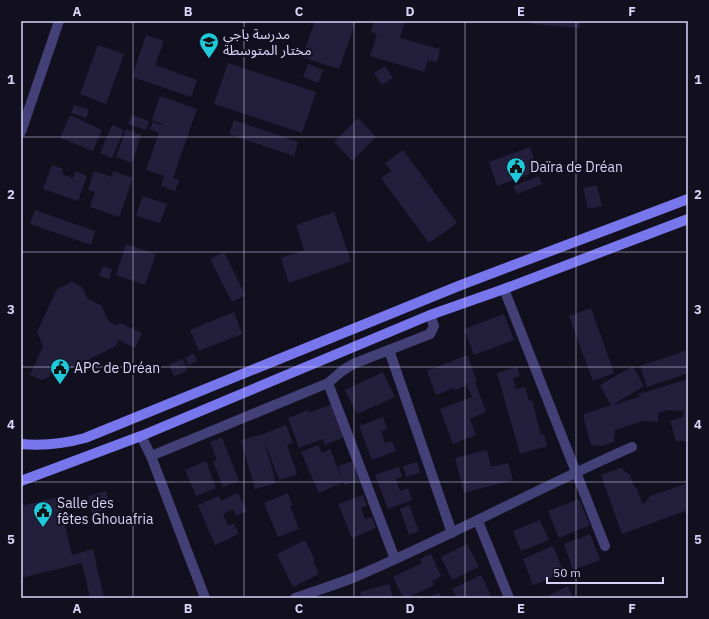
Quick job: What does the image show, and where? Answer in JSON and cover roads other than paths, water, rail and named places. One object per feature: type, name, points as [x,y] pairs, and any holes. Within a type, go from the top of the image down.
[{"type":"main road","points":[[21,444],[59,444],[84,438],[461,285],[688,198]]},
{"type":"main road","points":[[21,481],[141,436],[430,315],[504,289],[688,219]]},
{"type":"street","points":[[21,132],[59,21]]},
{"type":"street","points":[[504,289],[605,546]]},
{"type":"street","points":[[151,456],[328,384],[347,367],[430,334],[434,326],[430,315]]},
{"type":"street","points":[[389,350],[452,533]]},
{"type":"street","points":[[328,384],[395,559]]},
{"type":"street","points":[[141,436],[151,456],[205,598]]},
{"type":"street","points":[[295,598],[353,578],[478,521],[576,472],[632,447]]},
{"type":"street","points":[[478,521],[509,598]]},
{"type":"place","name":"مدرسة باجي مختار المتوسطة","points":[[209,59]]},
{"type":"place","name":"Daïra de Dréan","points":[[516,184]]},
{"type":"place","name":"APC de Dréan","points":[[60,385]]},
{"type":"place","name":"Salle des fêtes Ghouafria","points":[[43,528]]}]
